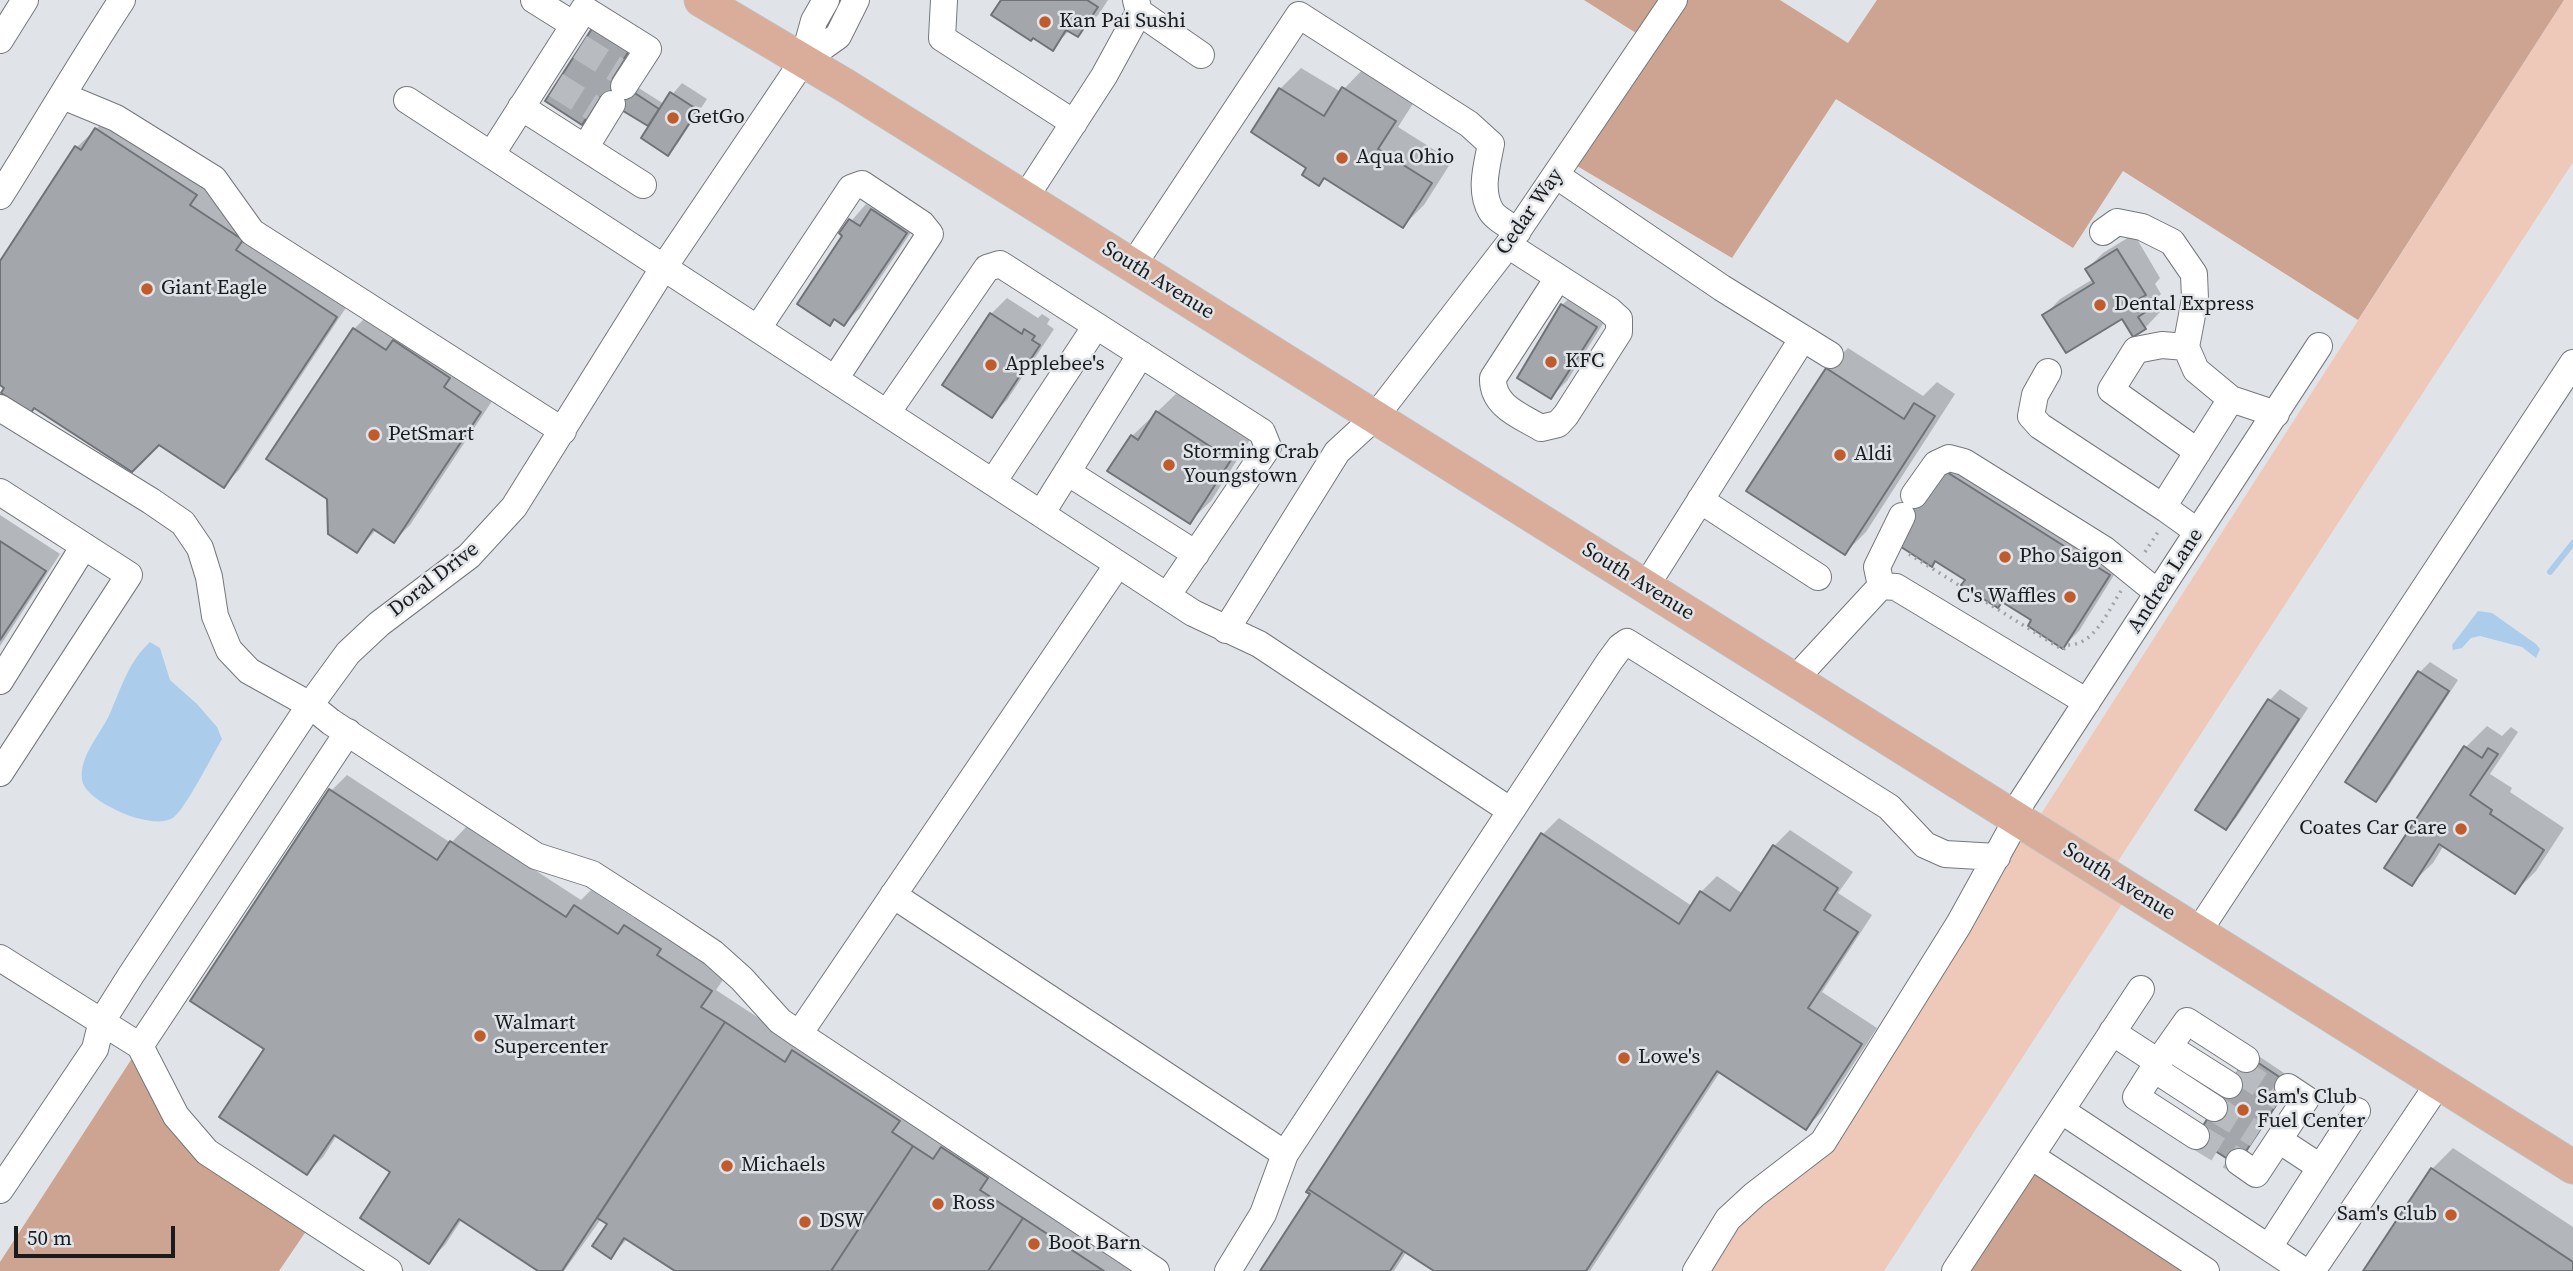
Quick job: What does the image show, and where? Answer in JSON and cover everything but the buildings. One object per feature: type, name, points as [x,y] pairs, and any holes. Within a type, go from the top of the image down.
[{"type":"main road","name":"South Avenue","points":[[708,2],[1375,416],[2439,1083],[2571,1160]]},
{"type":"street","points":[[0,40],[25,0]]},
{"type":"street","points":[[0,196],[63,96],[74,73],[122,0]]},
{"type":"street","points":[[534,0],[573,37]]},
{"type":"street","points":[[803,61],[814,21],[826,0]]},
{"type":"street","points":[[803,61],[838,36],[856,0]]},
{"type":"street","points":[[944,0],[942,38],[1074,122]]},
{"type":"street","name":"Cedar Way","points":[[1226,630],[1338,452],[1375,416],[1513,238],[1674,0]]},
{"type":"street","points":[[1025,198],[1104,76],[1138,6],[1201,55]]},
{"type":"street","points":[[491,155],[521,107],[549,80],[573,37],[584,9],[648,49],[613,94],[584,148]]},
{"type":"street","points":[[1133,265],[1299,15],[1469,124],[1491,145],[1485,172],[1485,194],[1492,214],[1513,238],[1558,278],[1619,319],[1619,332],[1566,415],[1558,424],[1547,429],[1501,404],[1493,389],[1493,379],[1558,278]]},
{"type":"street","name":"Doral Drive","points":[[0,1190],[95,1049],[102,1021],[310,705],[348,653],[379,624],[469,556],[514,507],[664,267],[803,61]]},
{"type":"street","points":[[63,96],[116,118],[214,179],[252,232],[563,431]]},
{"type":"street","points":[[407,100],[1167,596],[1226,630],[1259,643],[1511,811]]},
{"type":"street","points":[[521,107],[643,185]]},
{"type":"street","points":[[1557,176],[1722,288],[1830,355]]},
{"type":"street","points":[[758,328],[851,188],[862,184],[872,190],[922,224],[930,234],[835,379]]},
{"type":"street","points":[[2103,232],[2117,222],[2142,227],[2172,242],[2194,274],[2195,299],[2186,347],[2196,370],[2231,400],[2276,414]]},
{"type":"street","points":[[887,413],[987,268],[1000,264],[1262,432],[1268,447],[1167,596]]},
{"type":"street","points":[[993,482],[1096,326]]},
{"type":"street","points":[[1646,586],[1802,338]]},
{"type":"street","points":[[2186,347],[2162,345],[2136,350],[2110,390],[2198,452]]},
{"type":"street","name":"Andrea Lane","points":[[1696,1271],[1728,1219],[1754,1195],[1824,1142],[1959,924],[1997,857],[2015,817],[2319,346]]},
{"type":"street","points":[[1041,514],[1141,354]]},
{"type":"street","points":[[2198,932],[2573,363]]},
{"type":"street","points":[[2048,372],[2035,395],[2031,416],[2040,426],[2198,532]]},
{"type":"street","points":[[2168,510],[2168,499],[2231,400]]},
{"type":"street","points":[[0,408],[151,500],[183,523],[200,548],[209,577],[215,616],[229,650],[249,671],[310,705],[536,856],[592,874],[704,947],[741,979],[780,1021],[1156,1271]]},
{"type":"street","points":[[1881,586],[1877,567],[1889,541],[1936,464],[1949,458],[1964,462],[2105,550],[2158,593]]},
{"type":"street","points":[[1067,472],[1196,554]]},
{"type":"street","points":[[0,492],[129,575],[0,773]]},
{"type":"street","points":[[1700,500],[1818,577]]},
{"type":"street","points":[[0,681],[85,547]]},
{"type":"street","points":[[799,1034],[1118,564]]},
{"type":"street","points":[[1795,679],[1881,586]]},
{"type":"street","points":[[1881,586],[1895,587],[1909,593],[2087,702]]},
{"type":"street","points":[[1228,1271],[1263,1214],[1285,1154],[1609,662],[1627,642],[1889,807],[1925,845],[1944,854],[1997,857]]},
{"type":"street","points":[[140,1046],[348,732]]},
{"type":"street","points":[[893,895],[1285,1154]]},
{"type":"street","points":[[0,958],[140,1046],[176,1116],[207,1152],[388,1271]]},
{"type":"street","points":[[1962,1269],[2031,1156],[2141,989]]},
{"type":"street","points":[[2112,1032],[2161,1059],[2238,1072]]},
{"type":"street","points":[[2161,1059],[2205,1122]]},
{"type":"street","points":[[2312,1271],[2439,1083]]},
{"type":"street","points":[[2062,1111],[2304,1271]]},
{"type":"street","points":[[2269,1247],[2357,1111]]},
{"type":"street","points":[[2272,1130],[2320,1167]]},
{"type":"street","points":[[2031,1156],[2206,1271]]},
{"type":"path","points":[[1889,541],[2063,650],[2067,645],[2075,645],[2092,636],[2168,510]]},
{"type":"shaded area","points":[[1584,0],[1780,0],[1848,43],[1877,0],[2564,0],[2358,320],[2123,171],[2073,248],[1836,99],[1732,258],[1567,160],[1647,40]]},
{"type":"shaded area","points":[[2564,0],[2573,0],[2573,162],[2109,875],[2131,890],[1884,1271],[1696,1271],[1728,1219],[1824,1142],[1997,857],[2032,828]]},
{"type":"shaded area","points":[[140,1046],[176,1116],[313,1221],[279,1271],[0,1271],[0,1262]]},
{"type":"shaded area","points":[[2031,1156],[2206,1271],[1971,1271],[1960,1264]]},
{"type":"water","points":[[2478,611],[2492,613],[2536,644],[2540,649],[2536,658],[2522,647],[2480,636],[2471,638],[2462,648],[2453,650],[2452,645]]},
{"type":"water","points":[[150,642],[160,648],[170,680],[197,704],[217,727],[222,739],[186,803],[174,817],[165,821],[137,818],[107,806],[86,789],[82,780],[87,753],[107,719],[131,666]]},
{"type":"waterway","points":[[2550,572],[2573,543]]},
{"type":"tunnel","points":[[580,47],[617,70]]},
{"type":"tunnel","points":[[556,85],[593,108]]},
{"type":"tunnel","points":[[2238,1070],[2281,1098]]},
{"type":"tunnel","points":[[2214,1108],[2257,1135]]},
{"type":"tunnel","points":[[2196,1136],[2239,1162]]},
{"type":"place","name":"Kan Pai Sushi","points":[[1045,22]]},
{"type":"place","name":"GetGo","points":[[673,118]]},
{"type":"place","name":"Aqua Ohio","points":[[1342,158]]},
{"type":"place","name":"Giant Eagle","points":[[147,289]]},
{"type":"place","name":"Dental Express","points":[[2100,305]]},
{"type":"place","name":"KFC","points":[[1551,362]]},
{"type":"place","name":"Applebee's","points":[[991,365]]},
{"type":"place","name":"PetSmart","points":[[374,435]]},
{"type":"place","name":"Aldi","points":[[1840,455]]},
{"type":"place","name":"Storming Crab Youngstown","points":[[1169,465]]},
{"type":"place","name":"Pho Saigon","points":[[2005,557]]},
{"type":"place","name":"C's Waffles","points":[[2070,597]]},
{"type":"place","name":"Coates Car Care","points":[[2461,829]]},
{"type":"place","name":"Walmart Supercenter","points":[[480,1036]]},
{"type":"place","name":"Lowe's","points":[[1624,1058]]},
{"type":"place","name":"Sam's Club Fuel Center","points":[[2243,1110]]},
{"type":"place","name":"Michaels","points":[[727,1166]]},
{"type":"place","name":"Ross","points":[[938,1204]]},
{"type":"place","name":"Sam's Club","points":[[2451,1215]]},
{"type":"place","name":"DSW","points":[[805,1222]]},
{"type":"place","name":"Boot Barn","points":[[1034,1244]]}]
